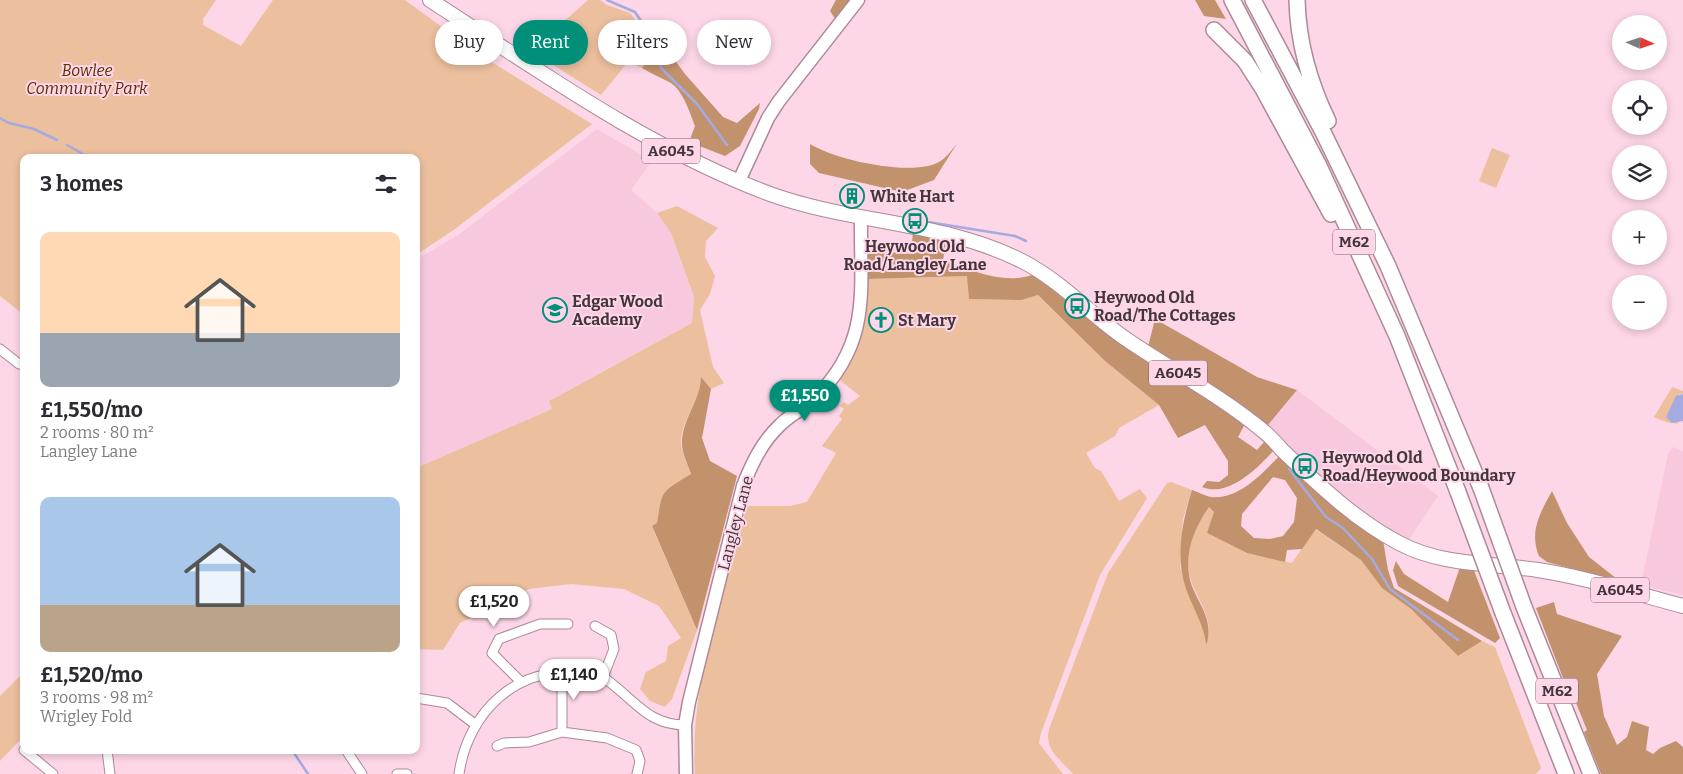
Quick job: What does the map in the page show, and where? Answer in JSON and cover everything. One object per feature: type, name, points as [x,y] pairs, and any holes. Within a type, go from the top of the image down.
[{"type":"highway","name":"M62","points":[[1232,0],[1319,166],[1397,336],[1566,774]]},
{"type":"highway","name":"M62","points":[[1253,0],[1323,132],[1388,266],[1481,488],[1524,607],[1590,774]]},
{"type":"highway","name":"M62","points":[[1297,0],[1298,22],[1320,105],[1370,213],[1388,266]]},
{"type":"highway","name":"M62","points":[[1214,30],[1245,61],[1263,89],[1397,336]]},
{"type":"main road","name":"A6045","points":[[430,0],[655,142],[702,166],[794,202],[860,218],[908,224],[948,234],[991,248],[1040,272],[1124,338],[1250,421],[1350,511],[1399,543],[1420,553],[1450,560],[1557,574],[1683,606]]},
{"type":"street","points":[[738,181],[778,101],[858,0]]},
{"type":"street","name":"Langley Lane","points":[[686,774],[685,726],[689,702],[743,486],[752,462],[780,425],[817,396],[844,361],[856,334],[861,306],[860,218]]},
{"type":"street","points":[[0,349],[19,364]]},
{"type":"street","points":[[520,681],[492,653],[499,639],[540,624],[568,624]]},
{"type":"street","points":[[595,626],[611,635],[614,649],[603,677]]},
{"type":"street","points":[[459,774],[462,756],[476,725],[493,703],[520,681],[562,671],[603,677],[655,719],[668,725],[685,726]]},
{"type":"street","points":[[562,671],[562,732]]},
{"type":"street","points":[[420,699],[447,703],[476,725]]},
{"type":"street","points":[[497,746],[504,743],[528,742],[562,732],[607,738],[636,750],[640,760],[637,774]]},
{"type":"street","points":[[25,754],[53,774]]},
{"type":"street","points":[[107,754],[110,774]]},
{"type":"street","points":[[349,754],[362,774]]},
{"type":"street","points":[[397,774],[407,774]]},
{"type":"shaded area","points":[[836,0],[849,0],[836,20],[830,11]]},
{"type":"shaded area","points":[[1195,0],[1215,0],[1226,19],[1204,16]]},
{"type":"shaded area","points":[[644,65],[678,65],[723,117],[737,123],[760,103],[759,109],[740,146],[725,156],[689,142],[695,126],[679,91],[671,83],[642,68]]},
{"type":"shaded area","name":"Edgar Wood Academy","points":[[597,129],[652,161],[631,190],[657,213],[671,233],[694,297],[692,323],[550,400],[552,409],[420,466],[420,258],[458,235]]},
{"type":"shaded area","points":[[958,142],[934,180],[902,192],[819,173],[810,164],[810,144],[837,156],[855,161],[874,165],[911,168],[939,162],[947,156]]},
{"type":"shaded area","points":[[913,231],[946,242],[943,260],[976,272],[998,277],[1021,278],[1032,275],[1059,292],[1121,343],[1245,424],[1238,437],[1257,450],[1265,441],[1274,450],[1251,473],[1232,485],[1212,489],[1202,487],[1207,481],[1219,482],[1228,475],[1228,461],[1205,425],[1178,438],[1159,405],[1105,361],[1038,295],[1022,300],[969,299],[967,276],[868,279],[867,250],[911,254]]},
{"type":"shaded area","points":[[1155,319],[1257,377],[1297,390],[1268,425],[1148,347]]},
{"type":"shaded area","points":[[701,377],[711,389],[702,438],[710,461],[737,476],[697,630],[652,526],[657,523],[660,504],[665,492],[691,474],[682,441],[685,424],[698,393]]},
{"type":"shaded area","points":[[1297,390],[1438,496],[1408,541],[1334,492],[1302,462],[1268,425]]},
{"type":"shaded area","points":[[1673,447],[1683,451],[1683,595],[1641,585],[1668,454]]},
{"type":"shaded area","points":[[1281,454],[1383,540],[1388,570],[1394,588],[1482,641],[1458,656],[1411,609],[1382,588],[1361,560],[1316,529],[1302,549],[1287,550],[1285,562],[1247,553],[1207,533],[1214,512],[1209,507],[1195,531],[1188,557],[1191,584],[1208,624],[1207,644],[1186,589],[1181,564],[1181,540],[1192,490],[1206,496],[1221,497],[1241,490],[1258,477]],"holes":[[[1273,477],[1285,480],[1297,498],[1294,522],[1283,536],[1270,539],[1254,538],[1241,526],[1242,514]]]},
{"type":"shaded area","points":[[1552,491],[1567,523],[1589,557],[1621,582],[1547,562],[1539,556],[1535,539],[1537,523]]},
{"type":"shaded area","points":[[1396,561],[1404,574],[1448,602],[1460,567],[1473,568],[1500,638],[1495,643],[1398,586],[1393,570]]},
{"type":"shaded area","points":[[1554,602],[1557,614],[1622,636],[1597,674],[1604,716],[1617,745],[1627,737],[1632,721],[1649,727],[1646,750],[1653,754],[1660,748],[1676,741],[1683,747],[1683,774],[1601,774],[1584,732],[1587,730],[1576,703],[1573,704],[1536,608]]},
{"type":"green space","name":"Bowlee Community Park","points":[[0,0],[216,0],[203,19],[203,25],[241,46],[273,0],[405,0],[435,22],[435,65],[496,65],[592,124],[455,229],[420,252],[420,154],[20,154],[20,312],[0,296]]},
{"type":"green space","points":[[588,0],[600,0],[607,5],[630,13],[635,20],[598,20],[598,65],[626,65],[601,95],[553,65],[588,65],[588,20],[566,20]]},
{"type":"green space","points":[[1492,148],[1510,155],[1496,188],[1479,181]]},
{"type":"green space","points":[[677,206],[718,228],[706,241],[705,257],[715,276],[710,294],[700,310],[713,367],[724,383],[711,389],[701,378],[698,394],[682,433],[681,441],[683,454],[691,475],[665,493],[660,504],[657,523],[652,527],[697,630],[672,699],[665,707],[650,701],[640,689],[646,672],[666,661],[668,646],[681,638],[659,606],[624,589],[571,584],[529,589],[460,623],[443,650],[420,649],[420,466],[552,409],[549,401],[692,323],[694,297],[671,233],[657,213]]},
{"type":"green space","points":[[968,276],[969,299],[1022,300],[1038,295],[1105,361],[1159,405],[1119,428],[1115,436],[1086,453],[1095,468],[1101,471],[1119,501],[1140,489],[1147,498],[1100,575],[1041,733],[1039,743],[1063,774],[695,774],[697,707],[703,673],[710,638],[747,506],[790,506],[807,502],[836,453],[822,446],[842,419],[839,416],[844,409],[840,406],[844,402],[848,405],[860,396],[837,378],[852,355],[861,331],[868,293],[868,279]]},
{"type":"green space","points":[[1672,387],[1683,391],[1683,394],[1679,394],[1678,423],[1654,417]]},
{"type":"green space","points":[[1171,482],[1192,490],[1183,519],[1180,567],[1187,590],[1198,612],[1207,643],[1209,633],[1207,616],[1190,577],[1188,558],[1195,531],[1209,507],[1215,512],[1207,533],[1247,553],[1292,563],[1315,529],[1361,560],[1382,588],[1411,609],[1458,656],[1482,641],[1495,647],[1541,768],[1536,774],[1073,774],[1051,749],[1048,736],[1049,729],[1108,573],[1167,483]]},
{"type":"green space","points":[[20,676],[20,740],[0,761],[0,696]]},
{"type":"water","points":[[1683,394],[1683,421],[1672,423],[1666,417],[1676,396]]},
{"type":"waterway","points":[[607,0],[635,12],[641,21],[662,69],[697,104],[727,145]]},
{"type":"waterway","points":[[0,118],[9,123],[34,129],[57,140]]},
{"type":"waterway","points":[[67,145],[83,154]]},
{"type":"waterway","points":[[903,218],[1015,236],[1026,241]]},
{"type":"waterway","points":[[1289,469],[1326,517],[1343,528],[1372,559],[1390,589],[1458,640]]},
{"type":"waterway","points":[[295,754],[308,774]]},
{"type":"place","name":"White Hart","points":[[852,196]]},
{"type":"place","name":"Heywood Old Road/Langley Lane","points":[[915,221]]},
{"type":"place","name":"Heywood Old Road/The Cottages","points":[[1077,306]]},
{"type":"place","name":"Edgar Wood Academy","points":[[555,310]]},
{"type":"place","name":"St Mary","points":[[881,320]]},
{"type":"place","name":"Heywood Old Road/Heywood Boundary","points":[[1305,466]]}]
